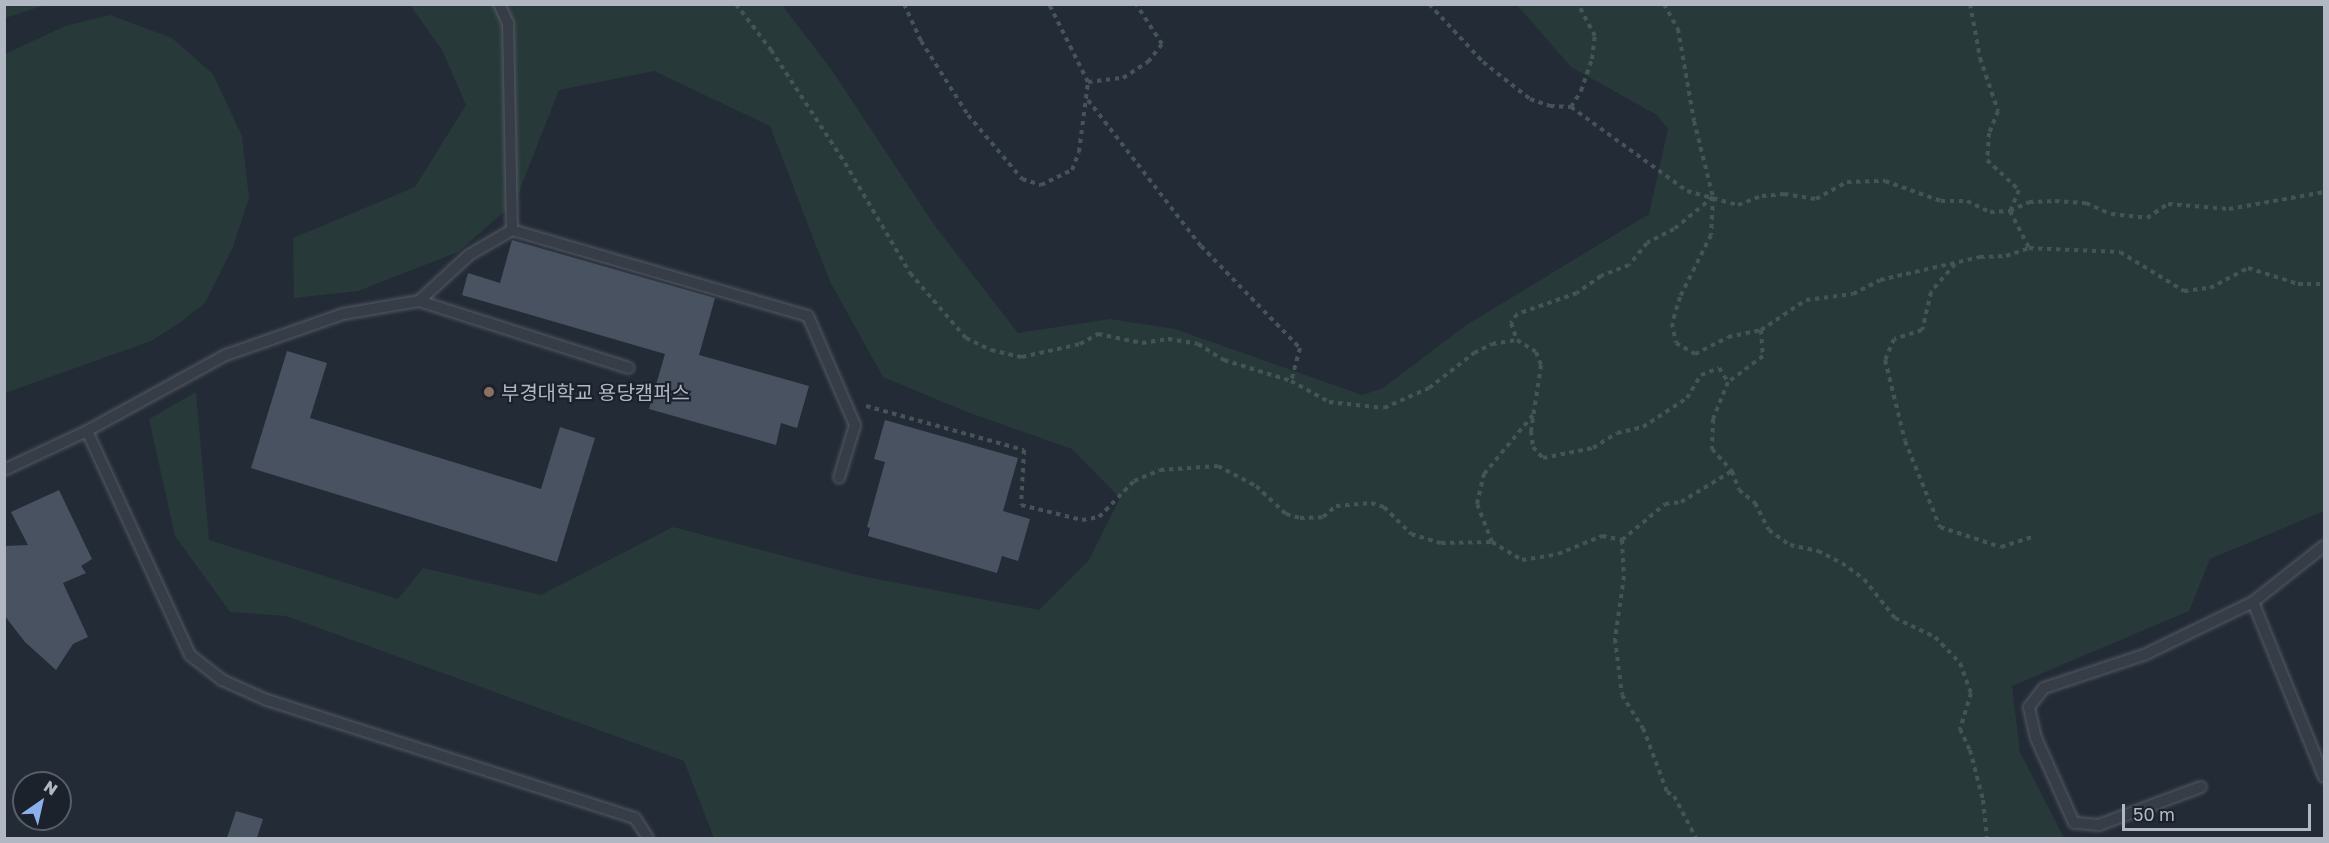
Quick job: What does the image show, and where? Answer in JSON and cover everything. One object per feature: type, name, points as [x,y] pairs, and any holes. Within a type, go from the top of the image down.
[{"type":"lane","points":[[499,4],[508,23],[513,230]]},
{"type":"lane","points":[[419,301],[469,255],[513,230],[808,316],[855,425],[839,478]]},
{"type":"lane","points":[[4,470],[87,431],[226,355],[343,314],[419,301],[629,368]]},
{"type":"lane","points":[[87,431],[190,655],[222,680],[267,700],[635,818],[648,838]]},
{"type":"lane","points":[[2201,787],[2099,825],[2074,824],[2036,738],[2029,707],[2044,688],[2146,654],[2253,602],[2325,546]]},
{"type":"lane","points":[[2253,602],[2325,777]]},
{"type":"path","points":[[736,4],[771,50],[845,162],[910,273],[966,338],[1022,357],[1080,344],[1098,334],[1142,344],[1168,339],[1198,344],[1251,371],[1291,381],[1329,402],[1384,408],[1429,388],[1474,353],[1492,344],[1517,340]]},
{"type":"path","points":[[904,4],[921,41],[968,116],[1022,179],[1041,185],[1072,170],[1079,152],[1088,81],[1049,4]]},
{"type":"path","points":[[1088,81],[1123,78],[1148,62],[1162,44],[1136,4]]},
{"type":"path","points":[[1429,4],[1483,62],[1530,99],[1550,106],[1570,107],[1687,191],[1738,205],[1762,196],[1784,194],[1816,199],[1847,182],[1885,182],[1941,201],[1967,201],[1990,212],[2010,212],[2029,202],[2055,201],[2086,203],[2111,214],[2146,218],[2168,204],[2229,209],[2325,192]]},
{"type":"path","points":[[1570,107],[1581,91],[1592,59],[1595,36],[1578,4]]},
{"type":"path","points":[[1664,4],[1678,29],[1694,121],[1713,197],[1711,235],[1680,297],[1672,323],[1676,343],[1695,354],[1728,337],[1761,330],[1806,300],[1853,294],[1880,280],[1980,257],[2007,256],[2029,248],[2120,252],[2184,291],[2210,288],[2248,268],[2298,284],[2325,284]]},
{"type":"path","points":[[1970,4],[1980,58],[1998,111],[1989,133],[1987,160],[2019,190],[2010,212]]},
{"type":"path","points":[[1087,99],[1201,246],[1300,348],[1291,381]]},
{"type":"path","points":[[1713,197],[1674,229],[1647,243],[1629,265],[1601,276],[1577,293],[1517,314],[1511,323],[1517,340],[1536,352],[1541,365],[1534,413],[1533,447],[1543,458],[1593,448],[1617,433],[1643,427],[1687,398],[1701,375],[1719,368],[1728,382]]},
{"type":"path","points":[[2010,212],[2029,248]]},
{"type":"path","points":[[1956,264],[1931,292],[1922,330],[1894,339],[1885,360],[1905,441],[1940,527],[2001,547],[2035,536]]},
{"type":"path","points":[[1761,330],[1763,356],[1728,382],[1713,419],[1712,449],[1732,471],[1739,490],[1755,503],[1769,530],[1790,545],[1818,551],[1842,563],[1864,579],[1895,618],[1935,637],[1960,663],[1971,693],[1960,729],[1971,750],[1983,800],[1987,838]]},
{"type":"path","points":[[844,400],[1024,450],[1022,505],[1069,517],[1099,517],[1134,481],[1160,470],[1218,466],[1240,475],[1293,516],[1323,517],[1336,506],[1371,503],[1384,507],[1411,534],[1441,543],[1492,542],[1522,560],[1558,554],[1602,536],[1622,540]]},
{"type":"path","points":[[1492,542],[1477,504],[1484,474],[1534,413]]},
{"type":"path","points":[[1622,540],[1665,504],[1681,502],[1732,471]]},
{"type":"path","points":[[1622,540],[1624,576],[1615,639],[1622,695],[1643,728],[1667,792],[1674,796],[1696,838]]},
{"type":"shaded area","points":[[5,4],[45,4],[45,5],[5,18]]},
{"type":"shaded area","points":[[410,5],[782,5],[831,69],[935,226],[1018,333],[1110,319],[1175,329],[1362,395],[1383,388],[1465,326],[1649,214],[1668,129],[1657,115],[1571,67],[1517,5],[2324,5],[2324,511],[2210,559],[2189,611],[2012,686],[2020,752],[2064,838],[714,838],[684,761],[286,616],[230,612],[175,536],[149,419],[196,392],[209,540],[398,599],[423,568],[541,595],[673,527],[861,576],[1039,610],[1089,560],[1120,498],[1072,449],[967,412],[883,377],[830,282],[770,126],[654,71],[559,90],[515,202],[458,252],[358,291],[294,298],[293,238],[415,187],[466,105],[442,50]]},
{"type":"shaded area","points":[[110,15],[172,38],[213,74],[242,136],[249,198],[233,247],[205,303],[151,341],[5,393],[5,54],[65,26]]},
{"type":"building","points":[[512,240],[715,298],[699,355],[809,386],[797,428],[781,423],[776,445],[649,409],[665,354],[462,295],[468,273],[500,283]]},
{"type":"building","points":[[287,351],[327,363],[310,418],[541,489],[560,427],[595,438],[557,562],[251,468]]},
{"type":"building","points":[[885,420],[1018,458],[1003,511],[1030,519],[1018,561],[1002,556],[997,573],[868,536],[870,528],[867,527],[885,462],[874,459]]},
{"type":"building","points":[[59,490],[92,559],[81,566],[86,573],[63,583],[88,637],[73,644],[56,670],[25,642],[4,615],[4,546],[28,545],[11,512]]},
{"type":"building","points":[[236,811],[263,819],[257,838],[227,838]]},
{"type":"place","name":"부경대학교 용당캠퍼스","points":[[489,392]]}]
